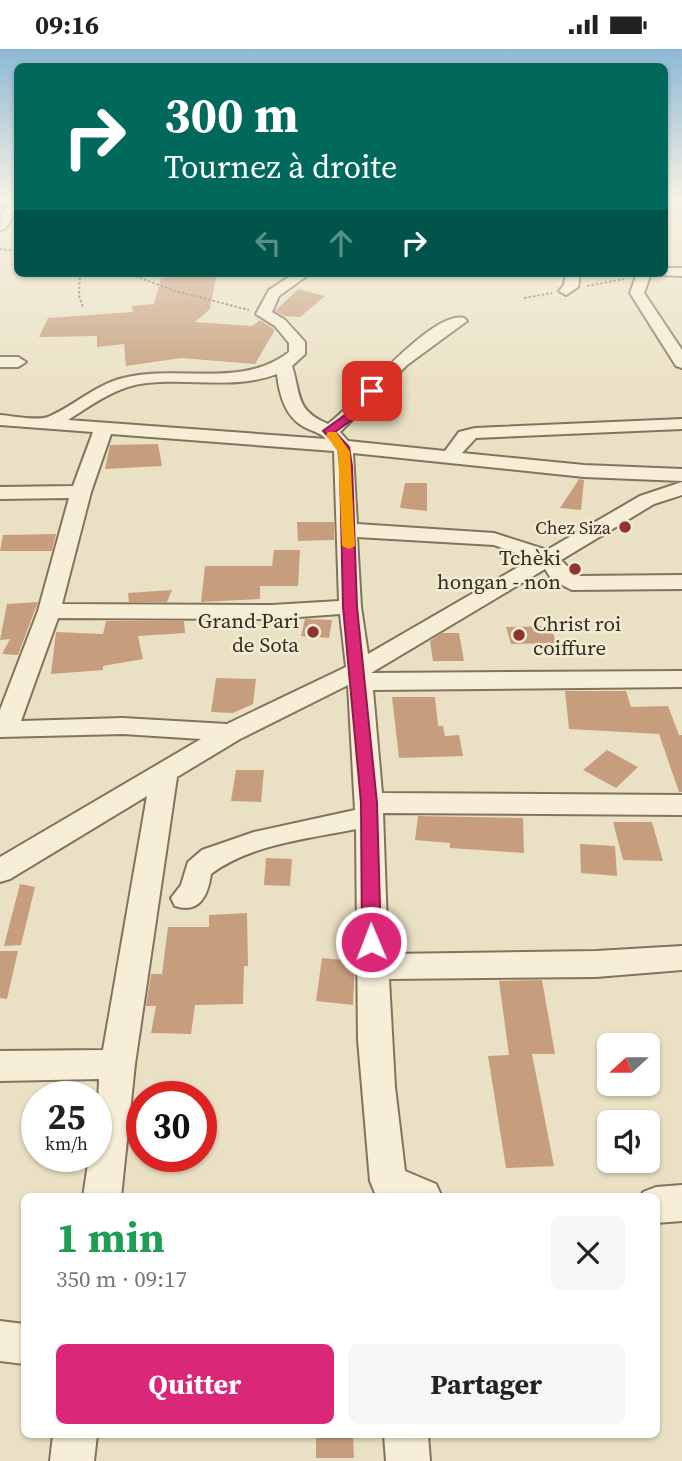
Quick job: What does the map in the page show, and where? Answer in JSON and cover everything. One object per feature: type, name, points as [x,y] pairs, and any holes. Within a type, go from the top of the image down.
[{"type":"street","points":[[50,423],[127,381],[163,377],[224,377],[285,368],[297,354],[297,342],[280,323],[264,314],[269,297],[298,277]]},
{"type":"street","points":[[566,291],[571,287],[572,277]]},
{"type":"street","points":[[643,277],[637,293],[682,363]]},
{"type":"street","points":[[406,1193],[388,1189],[380,1122],[372,967],[369,810],[359,676],[350,607],[349,530],[339,448],[357,411],[384,377],[423,344],[459,321]]},
{"type":"street","points":[[0,362],[18,362]]},
{"type":"street","points":[[285,368],[288,392],[295,408],[306,421],[339,448]]},
{"type":"street","points":[[0,420],[395,452],[584,471],[682,475]]},
{"type":"street","points":[[449,458],[465,436],[475,433],[682,424]]},
{"type":"street","points":[[103,429],[81,492],[49,611],[3,730],[123,726],[231,733]]},
{"type":"street","points":[[0,870],[231,733],[359,676],[647,500],[682,488]]},
{"type":"street","points":[[0,493],[81,492]]},
{"type":"street","points":[[349,530],[494,539],[516,544],[549,558],[560,575],[572,583],[682,582]]},
{"type":"street","points":[[49,611],[260,612],[350,607]]},
{"type":"street","points":[[359,676],[682,679]]},
{"type":"street","points":[[102,1193],[118,1064],[164,773]]},
{"type":"street","points":[[186,898],[196,888],[195,877],[200,867],[222,854],[369,810],[682,805]]},
{"type":"street","points":[[372,967],[596,964],[682,958]]},
{"type":"street","points":[[0,1066],[118,1064]]},
{"type":"street","points":[[660,1205],[682,1203]]},
{"type":"street","points":[[0,1341],[21,1344]]},
{"type":"street","points":[[72,1461],[75,1438]]},
{"type":"street","points":[[406,1438],[408,1461]]},
{"type":"path","points":[[80,277],[79,296],[83,307]]},
{"type":"path","points":[[137,277],[174,291],[264,314]]},
{"type":"building","points":[[216,277],[210,309],[195,322],[252,326],[260,320],[275,330],[255,364],[181,358],[126,366],[124,344],[97,347],[97,336],[39,337],[48,318],[133,312],[132,306],[154,304],[161,278]]},
{"type":"building","points":[[298,289],[325,296],[300,317],[284,316],[275,311]]},
{"type":"building","points":[[158,444],[162,466],[105,469],[110,445]]},
{"type":"building","points":[[579,479],[584,480],[581,510],[560,508]]},
{"type":"building","points":[[405,483],[427,483],[427,511],[400,508]]},
{"type":"building","points":[[297,522],[334,522],[334,540],[298,541]]},
{"type":"building","points":[[56,534],[52,551],[0,551],[3,535]]},
{"type":"building","points":[[274,550],[300,550],[298,586],[260,586],[260,599],[201,602],[205,566],[272,566]]},
{"type":"building","points":[[172,590],[167,602],[129,602],[128,593]]},
{"type":"building","points":[[38,602],[18,655],[2,654],[10,639],[0,640],[7,604]]},
{"type":"building","points":[[305,619],[332,620],[329,638],[301,636]]},
{"type":"building","points":[[106,621],[184,621],[185,633],[138,636],[143,659],[103,666],[103,670],[51,674],[56,632],[103,634]]},
{"type":"building","points":[[551,626],[556,643],[511,644],[506,627]]},
{"type":"building","points":[[442,633],[459,633],[464,661],[433,661],[430,641]]},
{"type":"building","points":[[216,678],[256,679],[253,704],[233,713],[211,712]]},
{"type":"building","points":[[565,691],[626,691],[631,707],[668,706],[679,735],[682,735],[682,792],[679,792],[659,734],[569,729]]},
{"type":"building","points":[[392,697],[435,697],[438,726],[443,726],[445,736],[459,735],[463,756],[399,758]]},
{"type":"building","points":[[607,750],[638,767],[616,788],[583,770]]},
{"type":"building","points":[[236,770],[264,770],[261,802],[231,801]]},
{"type":"building","points":[[418,816],[523,818],[524,853],[450,848],[450,843],[415,840]]},
{"type":"building","points":[[613,822],[652,822],[663,861],[623,860]]},
{"type":"building","points":[[580,844],[615,846],[617,876],[581,873]]},
{"type":"building","points":[[266,858],[292,859],[290,886],[264,885]]},
{"type":"building","points":[[20,884],[35,887],[21,945],[4,946]]},
{"type":"building","points":[[247,913],[248,966],[244,966],[243,1004],[195,1005],[191,1034],[151,1033],[156,1006],[146,1006],[151,974],[162,974],[168,927],[209,927],[209,915]]},
{"type":"building","points":[[0,951],[18,951],[7,999],[0,998]]},
{"type":"building","points":[[322,958],[355,961],[353,1005],[316,1001]]},
{"type":"building","points":[[542,980],[555,1054],[532,1054],[554,1166],[506,1168],[488,1056],[509,1055],[499,981]]},
{"type":"building","points":[[316,1438],[353,1438],[354,1458],[316,1458]]},
{"type":"slow traffic","points":[[332,435],[344,452],[349,546]]},
{"type":"place","name":"Chez Siza","points":[[625,527]]},
{"type":"place","name":"Tchèki hongan - non","points":[[575,569]]},
{"type":"place","name":"Grand Pari de Sota","points":[[313,632]]},
{"type":"place","name":"Christ roi coiffure","points":[[519,635]]},
{"type":"route","points":[[371,942],[369,803],[360,683],[350,607],[346,466],[343,447],[329,431],[357,411],[372,391]]}]
